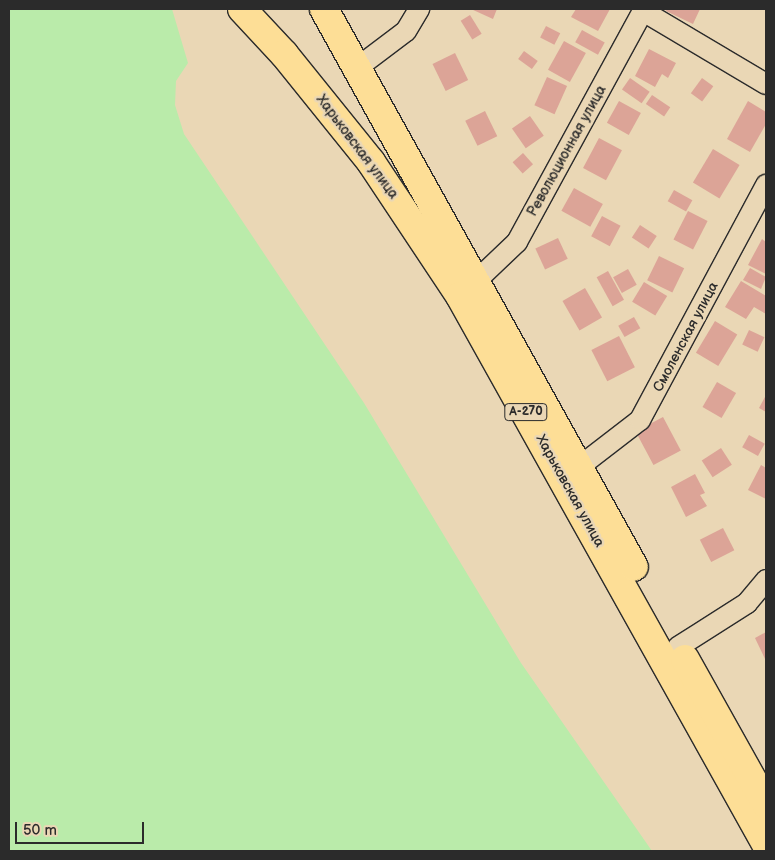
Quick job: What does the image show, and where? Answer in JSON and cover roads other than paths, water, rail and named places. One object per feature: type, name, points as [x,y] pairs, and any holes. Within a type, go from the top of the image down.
[{"type":"highway","name":"Харьковская улица","points":[[242,9],[284,54],[372,162],[460,296],[766,844]]},
{"type":"highway","name":"Харьковская улица","points":[[324,9],[766,804]]},
{"type":"street","points":[[357,68],[406,31],[418,9]]},
{"type":"street","points":[[644,10],[766,84]]},
{"type":"street","name":"Революционная улица","points":[[475,282],[517,242],[644,10]]},
{"type":"street","name":"Смоленская улица","points":[[579,467],[640,420],[766,186]]},
{"type":"street","points":[[678,647],[747,603],[766,580]]}]
